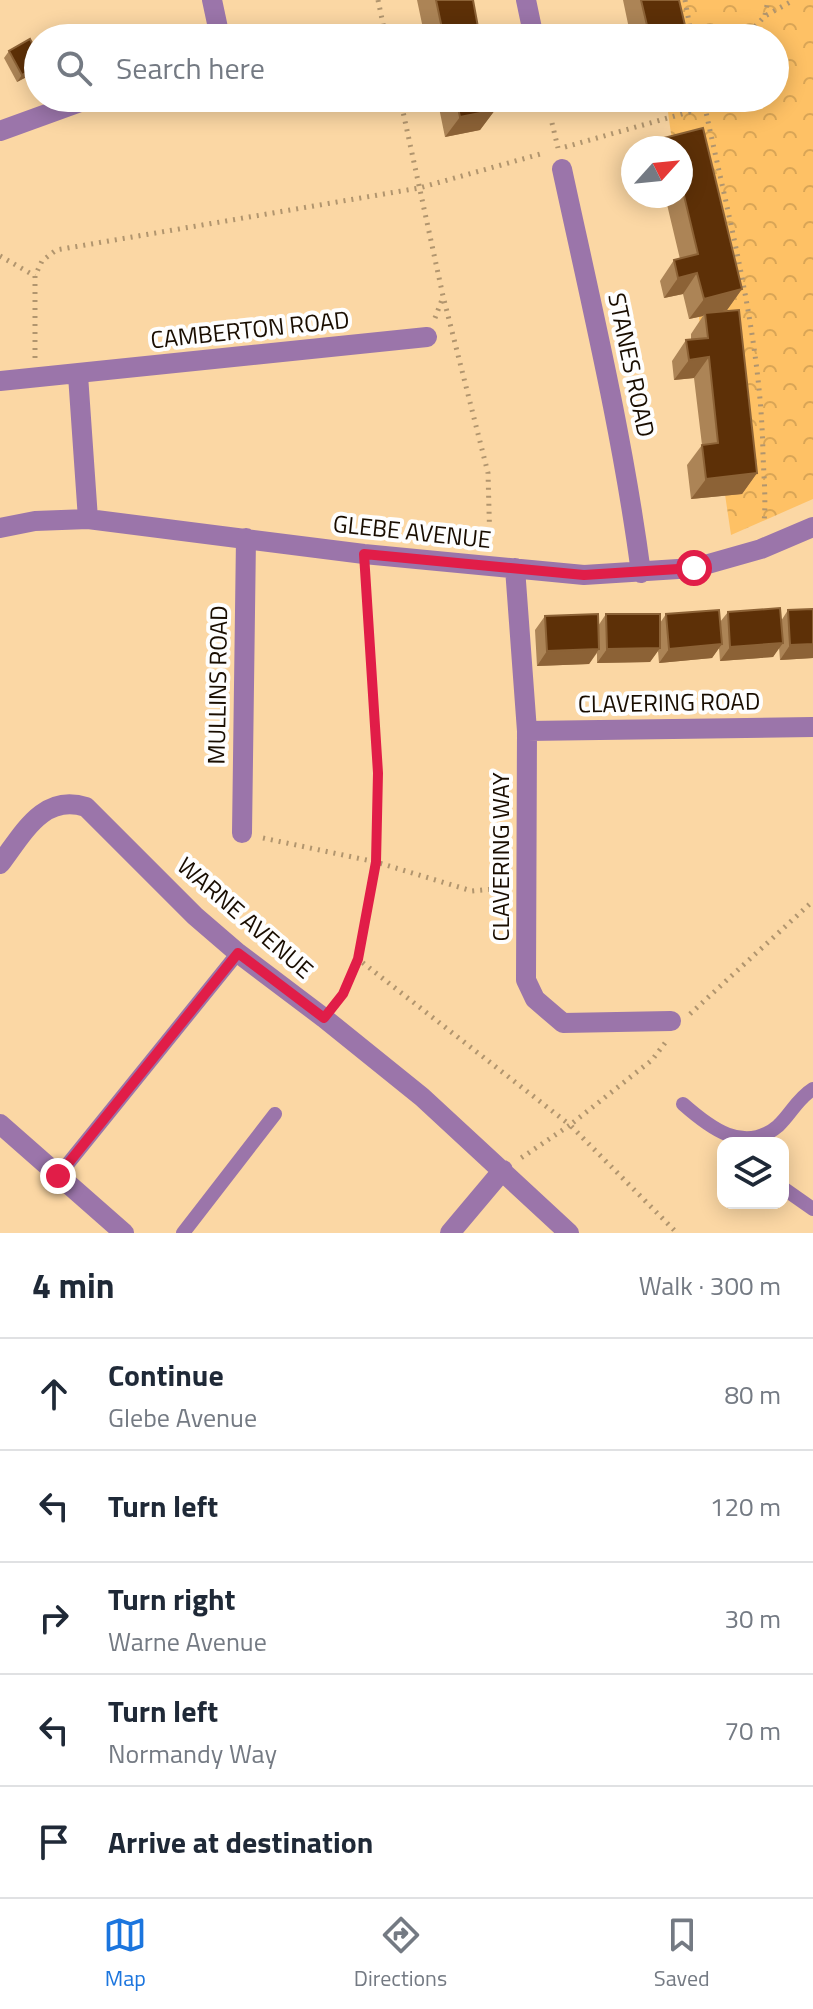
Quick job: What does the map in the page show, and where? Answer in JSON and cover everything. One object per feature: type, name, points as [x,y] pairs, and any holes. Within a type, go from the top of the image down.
[{"type":"street","points":[[212,0],[217,24]]},
{"type":"street","points":[[526,0],[531,24]]},
{"type":"street","points":[[0,131],[52,112]]},
{"type":"street","name":"STANES ROAD","points":[[560,159],[629,479],[641,573]]},
{"type":"street","name":"CAMBERTON ROAD","points":[[0,381],[427,337]]},
{"type":"street","points":[[78,375],[88,519]]},
{"type":"street","name":"GLEBE AVENUE","points":[[0,528],[35,521],[88,519],[364,554],[584,575],[694,568],[761,549],[813,527]]},
{"type":"street","name":"MULLINS ROAD","points":[[242,833],[246,538]]},
{"type":"street","name":"CLAVERING WAY","points":[[515,568],[527,731],[526,980],[535,999],[563,1023],[676,1025]]},
{"type":"street","name":"CLAVERING ROAD","points":[[527,731],[813,727]]},
{"type":"street","name":"WARNE AVENUE","points":[[0,864],[38,816],[55,805],[71,802],[86,807],[195,916],[422,1097],[569,1233]]},
{"type":"street","points":[[0,1124],[124,1233]]},
{"type":"street","points":[[450,1233],[503,1170]]},
{"type":"lane","points":[[58,1176],[238,953]]},
{"type":"lane","points":[[683,1104],[723,1134],[748,1138],[763,1136],[779,1124],[799,1098],[813,1089]]},
{"type":"lane","points":[[183,1233],[275,1114]]},
{"type":"lane","points":[[789,1192],[813,1209]]},
{"type":"path","points":[[378,0],[383,24]]},
{"type":"path","points":[[685,0],[689,24]]},
{"type":"path","points":[[765,16],[768,0]]},
{"type":"path","points":[[757,24],[765,16],[794,0]]},
{"type":"path","points":[[550,112],[560,159]]},
{"type":"path","points":[[34,378],[35,276],[42,261],[56,250],[419,188],[560,159],[689,112]]},
{"type":"path","points":[[705,112],[756,353],[765,514],[761,549]]},
{"type":"path","points":[[0,256],[35,276]]},
{"type":"path","points":[[324,1018],[343,994],[358,959],[376,862],[378,773],[364,554]]},
{"type":"path","points":[[242,833],[376,862],[472,891],[527,886]]},
{"type":"path","points":[[503,1170],[570,1125],[652,1060],[676,1025],[813,901]]},
{"type":"path","points":[[358,959],[570,1125],[677,1233]]},
{"type":"green space","points":[[651,0],[813,0],[813,499],[731,535],[683,208],[693,208],[693,136],[671,136],[668,112],[789,112],[789,24],[655,24]]},
{"type":"building","points":[[436,0],[473,0],[477,24],[441,24]]},
{"type":"building","points":[[641,0],[679,0],[685,24],[647,24]]},
{"type":"building","points":[[24,42],[24,74],[22,75],[9,51]]},
{"type":"building","points":[[459,112],[485,112],[460,117]]},
{"type":"building","points":[[703,128],[742,289],[704,299],[697,273],[678,278],[674,260],[698,254],[687,208],[693,208],[693,136],[672,136]]},
{"type":"building","points":[[739,310],[757,473],[706,479],[702,445],[718,443],[709,357],[689,360],[686,340],[708,338],[705,313]]},
{"type":"building","points":[[780,608],[783,643],[730,647],[728,612]]},
{"type":"building","points":[[813,609],[813,644],[790,645],[788,610]]},
{"type":"building","points":[[719,610],[722,644],[669,649],[666,614]]},
{"type":"building","points":[[598,614],[599,649],[547,651],[545,616]]},
{"type":"building","points":[[606,614],[660,614],[660,648],[607,649]]},
{"type":"route","points":[[58,1176],[238,953],[324,1018],[343,994],[358,959],[376,862],[378,773],[364,554],[584,575],[694,568]]}]
